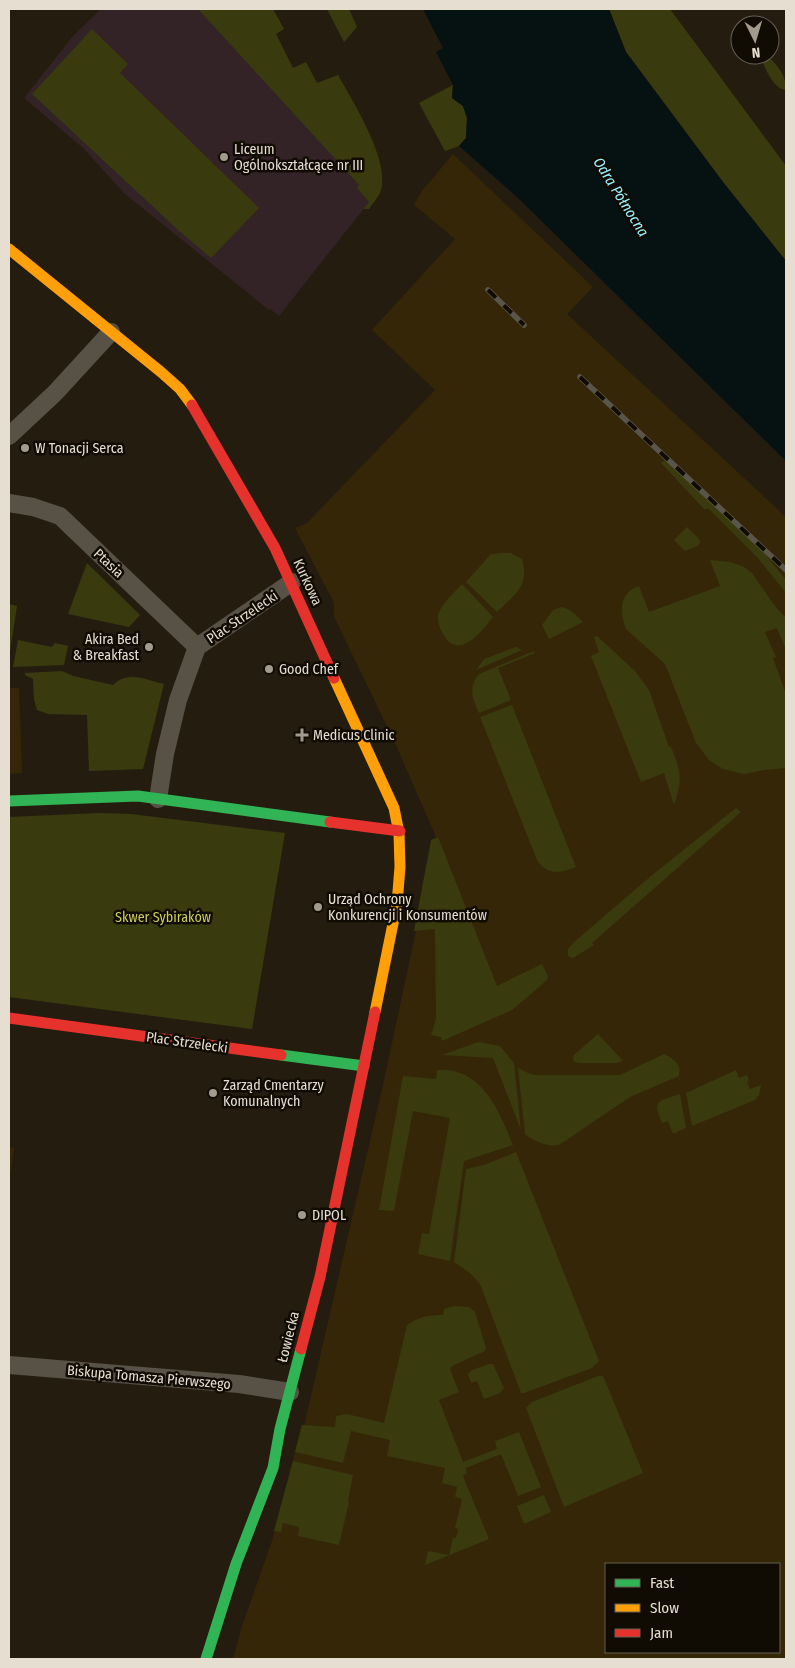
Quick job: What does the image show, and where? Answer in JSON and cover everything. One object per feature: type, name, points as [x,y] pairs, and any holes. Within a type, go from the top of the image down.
[{"type":"main road","name":"Kurkowa","points":[[9,250],[180,389],[275,548],[292,582],[394,808],[400,831],[402,863],[397,904],[375,1015]]},
{"type":"main road","points":[[9,801],[130,795],[400,831]]},
{"type":"main road","name":"Łowiecka","points":[[206,1659],[234,1573],[273,1468],[290,1392],[320,1276],[375,1015]]},
{"type":"main road","name":"Plac Strzelecki","points":[[9,1018],[364,1066]]},
{"type":"street","points":[[9,436],[54,393],[111,332]]},
{"type":"street","name":"Ptasia","points":[[9,503],[33,507],[60,516],[197,647]]},
{"type":"street","name":"Plac Strzelecki","points":[[158,799],[162,768],[178,700],[197,647],[292,582]]},
{"type":"street","name":"Biskupa Tomasza Pierwszego","points":[[9,1365],[239,1384],[290,1392]]},
{"type":"shaded area","name":"Liceum Ogólnokształcące nr III","points":[[101,9],[273,9],[284,29],[276,34],[293,69],[369,202],[279,316],[269,310],[125,194],[83,148],[24,98],[73,36]]},
{"type":"shaded area","points":[[453,154],[593,287],[567,314],[786,517],[786,1659],[233,1659],[241,1629],[272,1541],[302,1425],[304,1426],[385,1076],[436,837],[396,745],[334,616],[334,603],[295,528],[306,524],[435,390],[372,330],[455,239],[414,205],[422,191]]},
{"type":"shaded area","points":[[9,688],[19,688],[22,773],[9,774]]},
{"type":"shaded area","points":[[9,1147],[14,1148],[9,1182]]},
{"type":"green space","points":[[198,9],[273,9],[284,29],[276,34],[293,68],[306,62],[317,83],[338,75],[361,116],[381,166],[382,180],[380,193],[369,209],[363,209],[369,202],[357,188],[359,185]]},
{"type":"green space","points":[[327,9],[349,9],[357,27],[344,42]]},
{"type":"green space","points":[[609,9],[670,9],[786,166],[786,261],[723,182],[626,52]]},
{"type":"green space","points":[[92,29],[128,64],[120,73],[259,208],[211,258],[178,230],[32,94]]},
{"type":"green space","points":[[763,65],[776,65],[785,80],[786,90],[777,86]]},
{"type":"green space","points":[[453,85],[452,98],[463,106],[467,118],[466,138],[459,146],[445,151],[419,103]]},
{"type":"green space","points":[[665,460],[760,548],[786,580],[786,593],[757,557],[708,508],[705,510],[661,463]]},
{"type":"green space","points":[[687,527],[700,542],[698,546],[685,551],[674,540]]},
{"type":"green space","points":[[511,553],[522,559],[524,576],[519,589],[497,612],[466,582],[491,554]]},
{"type":"green space","points":[[710,560],[731,562],[744,567],[752,573],[775,606],[786,618],[786,650],[777,628],[765,632],[776,657],[773,658],[786,694],[786,768],[744,774],[723,769],[709,760],[696,743],[665,664],[626,629],[622,616],[622,603],[632,589],[639,586],[649,612],[720,586]]},
{"type":"green space","points":[[87,563],[140,615],[129,627],[68,614]]},
{"type":"green space","points":[[462,584],[493,617],[477,636],[463,645],[456,645],[449,642],[443,634],[438,623],[438,615],[445,603]]},
{"type":"green space","points":[[9,604],[17,606],[9,658]]},
{"type":"green space","points":[[561,607],[576,615],[583,622],[549,639],[542,625],[553,610]]},
{"type":"green space","points":[[597,636],[635,671],[649,690],[669,747],[671,747],[679,769],[680,782],[674,805],[664,773],[641,782],[591,656],[599,652],[594,637]]},
{"type":"green space","points":[[18,640],[52,647],[55,643],[68,646],[64,665],[13,667]]},
{"type":"green space","points":[[516,647],[522,650],[476,670],[484,659]]},
{"type":"green space","points":[[534,651],[535,653],[498,668],[511,700],[479,713],[474,702],[472,688],[479,674]]},
{"type":"green space","points":[[62,671],[73,676],[113,685],[119,680],[131,677],[164,684],[143,769],[89,771],[87,715],[48,714],[37,710],[34,700],[33,679],[25,675],[25,673]]},
{"type":"green space","points":[[512,705],[576,867],[565,871],[550,871],[545,869],[537,860],[480,717]]},
{"type":"green space","points":[[736,808],[741,812],[592,943],[594,945],[573,958],[568,956],[568,949],[573,943],[651,876]]},
{"type":"green space","name":"Skwer Sybiraków","points":[[100,813],[131,814],[285,833],[252,1029],[9,997],[9,817]]},
{"type":"green space","points":[[438,837],[497,986],[542,964],[548,976],[547,980],[512,1010],[442,1041],[441,1037],[431,1035],[436,1019],[435,929],[414,931],[431,840]]},
{"type":"green space","points":[[598,1034],[623,1061],[617,1063],[574,1062],[574,1055]]},
{"type":"green space","points":[[478,1042],[500,1046],[514,1063],[521,1130],[493,1058],[442,1055]]},
{"type":"green space","points":[[664,1054],[676,1062],[680,1072],[679,1076],[630,1097],[559,1145],[541,1143],[525,1134],[518,1068],[534,1075],[620,1075]]},
{"type":"green space","points":[[437,1070],[457,1072],[477,1083],[499,1112],[513,1145],[464,1161],[450,1261],[418,1254],[422,1233],[429,1234],[450,1118],[413,1111],[394,1211],[379,1210],[403,1076],[436,1079]]},
{"type":"green space","points":[[736,1070],[739,1078],[747,1075],[750,1089],[761,1085],[759,1095],[755,1100],[692,1126],[686,1093]]},
{"type":"green space","points":[[680,1094],[686,1128],[673,1134],[668,1121],[662,1123],[657,1110],[658,1103]]},
{"type":"green space","points":[[516,1152],[599,1361],[592,1368],[524,1393],[521,1393],[480,1284],[470,1273],[454,1262],[466,1169],[484,1165]]},
{"type":"green space","points":[[454,1306],[469,1307],[475,1312],[486,1348],[485,1351],[452,1366],[450,1369],[459,1392],[439,1400],[463,1462],[497,1449],[495,1441],[519,1432],[541,1487],[518,1496],[501,1454],[466,1468],[467,1473],[463,1476],[489,1539],[425,1565],[428,1551],[449,1555],[453,1538],[456,1538],[458,1529],[455,1528],[462,1499],[455,1497],[457,1487],[442,1483],[445,1468],[387,1456],[390,1440],[351,1431],[343,1463],[295,1452],[302,1425],[335,1427],[336,1416],[347,1414],[384,1423],[407,1325],[424,1317],[443,1315],[444,1309]]},
{"type":"green space","points":[[493,1364],[504,1388],[500,1393],[484,1399],[477,1381],[471,1383],[468,1374],[472,1370]]},
{"type":"green space","points":[[598,1376],[603,1376],[604,1378],[643,1473],[564,1507],[526,1408],[532,1402]]},
{"type":"green space","points":[[293,1461],[353,1475],[339,1545],[298,1536],[299,1527],[283,1523],[281,1532],[274,1531]]},
{"type":"green space","points":[[544,1495],[551,1512],[524,1524],[517,1506]]},
{"type":"water","name":"Odra Północna","points":[[423,9],[609,9],[626,52],[723,182],[786,261],[786,461],[517,197],[459,146],[466,138],[467,118],[463,106],[452,98],[453,85],[436,52],[443,48]]},
{"type":"railway","points":[[488,290],[524,325]]},
{"type":"railway","points":[[580,377],[786,570]]},
{"type":"traffic: fast","points":[[9,801],[138,796],[330,822]]},
{"type":"traffic: fast","points":[[281,1055],[364,1066]]},
{"type":"traffic: fast","points":[[206,1659],[236,1564],[273,1468],[280,1429],[301,1349]]},
{"type":"traffic: slow","points":[[9,249],[161,372],[180,389],[192,405]]},
{"type":"traffic: slow","points":[[334,678],[394,808],[399,833],[400,867],[397,904],[375,1012]]},
{"type":"traffic: jam","points":[[192,405],[275,548],[334,678]]},
{"type":"traffic: jam","points":[[330,822],[400,831]]},
{"type":"traffic: jam","points":[[301,1349],[320,1277],[375,1012]]},
{"type":"traffic: jam","points":[[9,1018],[281,1055]]},
{"type":"place","name":"Liceum Ogólnokształcące nr III","points":[[224,157]]},
{"type":"place","name":"W Tonacji Serca","points":[[25,448]]},
{"type":"place","name":"Akira Bed & Breakfast","points":[[149,647]]},
{"type":"place","name":"Good Chef","points":[[269,669]]},
{"type":"place","name":"Medicus Clinic","points":[[302,735]]},
{"type":"place","name":"Urząd Ochrony Konkurencji i Konsumentów","points":[[318,907]]},
{"type":"place","name":"Zarząd Cmentarzy Komunalnych","points":[[213,1093]]},
{"type":"place","name":"DIPOL","points":[[302,1215]]}]
